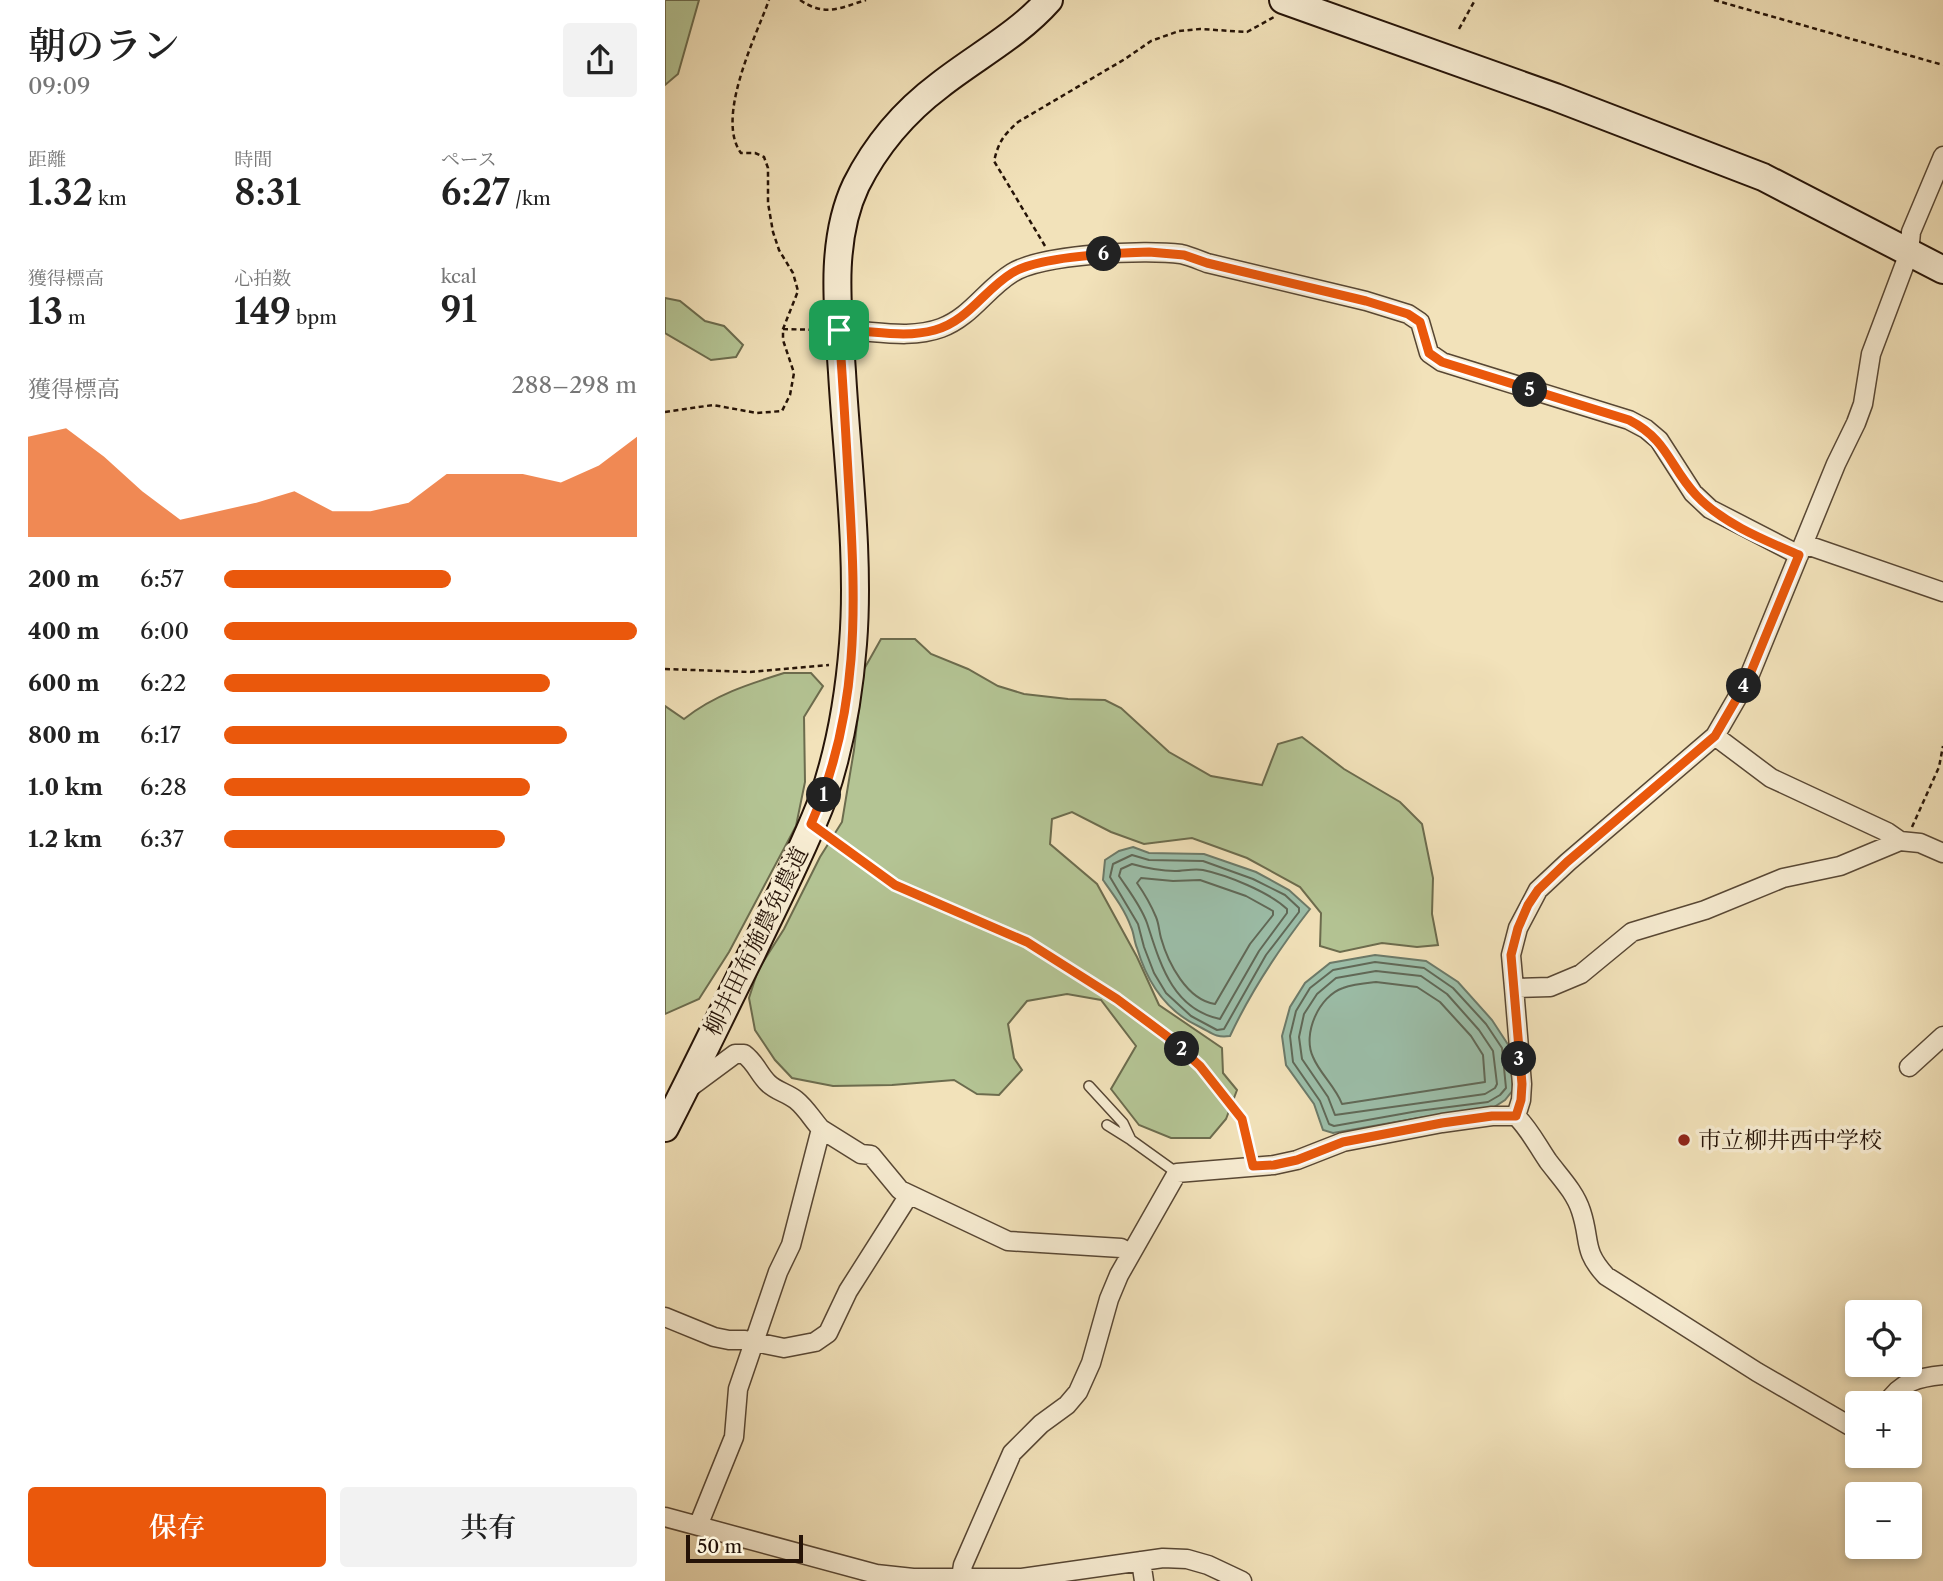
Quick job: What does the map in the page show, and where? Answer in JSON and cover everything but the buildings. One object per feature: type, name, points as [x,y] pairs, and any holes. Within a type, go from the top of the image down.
[{"type":"street","name":"柳井田布施農免農道","points":[[665,1128],[794,865],[822,799],[834,760],[850,679],[854,632],[852,540],[839,330],[839,253],[844,221],[854,190],[868,161],[911,108],[940,84],[1004,40],[1049,0]]},
{"type":"street","points":[[1289,2],[1703,152],[1798,193],[1943,270]]},
{"type":"street","points":[[1516,1116],[1522,1084],[1511,955],[1518,928],[1538,890],[1715,736],[1748,679],[1836,464],[1856,423],[1863,404],[1871,354],[1909,253],[1911,232],[1943,156]]},
{"type":"street","points":[[839,330],[883,334],[920,333],[938,329],[953,323],[1014,271],[1054,261],[1097,254],[1137,252],[1184,255],[1408,314],[1420,322],[1429,353],[1442,362],[1629,420],[1646,429],[1658,440],[1693,493],[1710,509],[1775,545],[1801,549],[1943,592]]},
{"type":"street","points":[[1715,736],[1771,778],[1903,841],[1943,853]]},
{"type":"street","points":[[1514,988],[1550,987],[1581,974],[1632,932],[1705,909],[1783,878],[1840,866],[1903,841]]},
{"type":"street","points":[[1909,1067],[1943,1036]]},
{"type":"street","points":[[685,1089],[735,1054],[744,1054],[755,1062],[765,1080],[774,1089],[799,1103],[821,1129],[861,1154],[871,1155],[900,1190],[909,1195],[1008,1241],[1121,1248],[1130,1254]]},
{"type":"street","points":[[961,1577],[963,1565],[1012,1453],[1078,1392],[1091,1363],[1109,1299],[1130,1254],[1177,1173],[1274,1165],[1297,1160],[1343,1142],[1442,1123],[1492,1116],[1516,1116],[1529,1129],[1547,1160],[1573,1195],[1583,1216],[1589,1254],[1606,1276],[1757,1372],[1845,1423]]},
{"type":"street","points":[[698,1525],[734,1437],[738,1389],[778,1272],[791,1245],[821,1129]]},
{"type":"street","points":[[665,1317],[714,1337],[784,1348],[815,1342],[828,1333],[848,1291],[909,1195]]},
{"type":"street","points":[[1898,1391],[1903,1385],[1921,1377],[1943,1375]]},
{"type":"street","points":[[665,1517],[874,1578],[1050,1578],[1163,1558],[1187,1559],[1242,1581]]},
{"type":"street","points":[[1141,1562],[1144,1581]]},
{"type":"lane","points":[[1089,1086],[1123,1123],[1131,1140]]},
{"type":"lane","points":[[1107,1125],[1177,1173]]},
{"type":"path","points":[[665,412],[713,405],[757,413],[782,411],[790,395],[794,373],[783,340],[783,328],[798,291],[793,273],[779,250],[773,232],[768,203],[768,168],[764,157],[755,153],[741,153],[734,144],[734,122],[742,66],[769,0]]},
{"type":"path","points":[[800,0],[813,8],[827,11],[866,0]]},
{"type":"path","points":[[1459,29],[1475,0]]},
{"type":"path","points":[[1714,0],[1943,65]]},
{"type":"path","points":[[1054,261],[994,161],[998,143],[1006,134],[1018,122],[1125,60],[1151,41],[1179,31],[1200,29],[1247,32],[1289,2]]},
{"type":"path","points":[[783,328],[839,330]]},
{"type":"path","points":[[665,669],[750,672],[836,664]]},
{"type":"path","points":[[1903,841],[1939,767],[1943,746]]},
{"type":"path","points":[[811,824],[895,885],[1027,942],[1117,999],[1168,1037],[1200,1066],[1242,1119],[1253,1166]]},
{"type":"shaded area","points":[[665,0],[699,0],[678,74],[665,85]]},
{"type":"shaded area","points":[[665,298],[680,301],[705,321],[724,326],[743,345],[736,357],[711,360],[665,333]]},
{"type":"shaded area","points":[[881,639],[915,639],[931,654],[968,669],[998,686],[1024,694],[1105,700],[1121,708],[1169,752],[1211,776],[1262,785],[1278,744],[1302,737],[1344,769],[1400,802],[1422,824],[1433,878],[1432,914],[1438,945],[1417,947],[1382,943],[1340,952],[1320,946],[1321,913],[1300,887],[1247,858],[1192,838],[1144,844],[1111,832],[1072,812],[1052,819],[1050,844],[1097,884],[1137,957],[1159,1005],[1222,1048],[1223,1073],[1237,1090],[1226,1119],[1210,1138],[1171,1138],[1139,1125],[1111,1089],[1136,1046],[1101,1000],[1067,994],[1027,1001],[1008,1024],[1014,1058],[1022,1070],[999,1095],[977,1094],[954,1080],[833,1086],[792,1078],[775,1060],[755,1030],[749,998],[758,970],[784,929],[820,857],[842,822],[863,671]]},
{"type":"shaded area","points":[[784,673],[811,673],[823,686],[804,717],[805,782],[796,826],[729,952],[699,999],[665,1014],[665,706],[684,719],[720,697]]},
{"type":"water","points":[[1133,847],[1149,853],[1204,854],[1256,872],[1289,890],[1310,909],[1267,970],[1230,1036],[1214,1035],[1188,1021],[1160,995],[1146,973],[1132,929],[1103,880],[1105,860],[1119,851]]},
{"type":"water","points":[[1375,955],[1426,961],[1458,982],[1492,1020],[1509,1046],[1513,1090],[1505,1100],[1491,1109],[1333,1133],[1323,1130],[1314,1104],[1286,1065],[1282,1036],[1290,1007],[1305,983],[1330,963]]},
{"type":"place","name":"市立柳井西中学校","points":[[1684,1140]]},
{"type":"route","points":[[1149,252],[1184,255],[1408,314],[1415,317],[1423,327],[1429,353],[1442,362],[1629,420],[1646,429],[1658,440],[1693,493],[1710,509],[1775,545],[1799,555],[1748,679],[1715,736],[1567,862],[1538,890],[1528,905],[1511,955],[1522,1084],[1516,1116],[1492,1116],[1442,1123],[1343,1142],[1297,1160],[1253,1166],[1242,1119],[1200,1066],[1168,1037],[1117,999],[1027,942],[895,885],[811,824],[834,760],[843,719],[850,679],[855,609],[839,330],[883,334],[920,333],[938,329],[953,323],[1014,271],[1032,265],[1097,254],[1149,252]]}]
